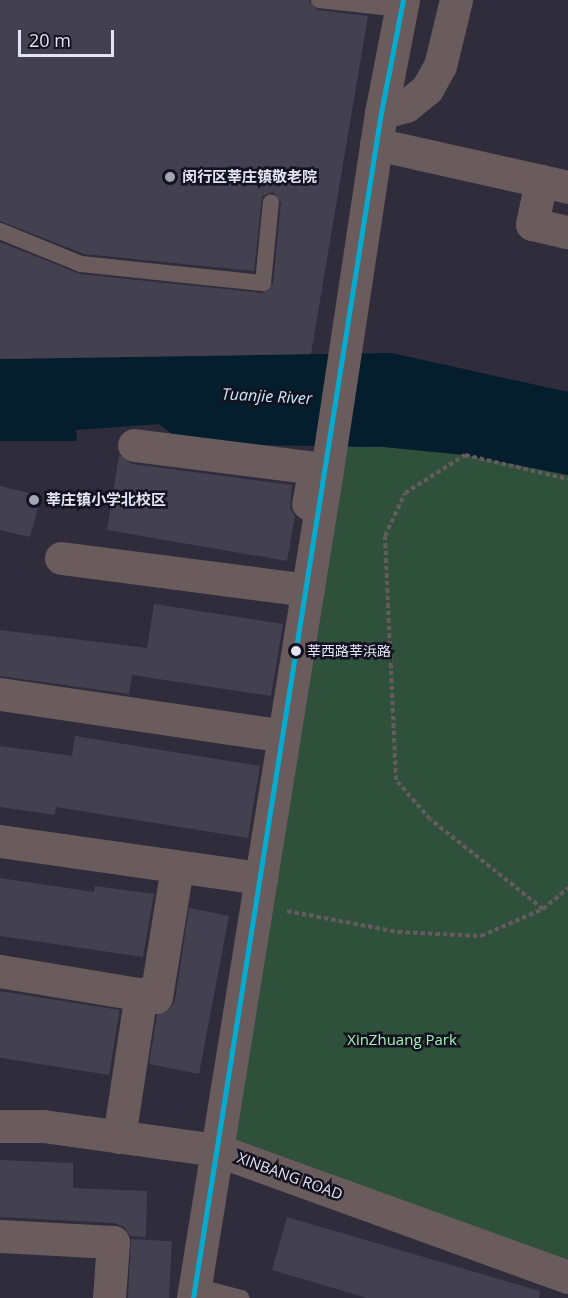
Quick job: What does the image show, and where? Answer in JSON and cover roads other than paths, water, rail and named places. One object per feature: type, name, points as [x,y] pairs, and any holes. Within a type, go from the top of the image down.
[{"type":"street","points":[[378,128],[427,89],[440,66],[456,0]]},
{"type":"street","points":[[194,1292],[316,542],[378,128],[403,5]]},
{"type":"street","points":[[378,128],[555,184],[532,224],[568,231]]},
{"type":"street","points":[[134,445],[315,468],[306,518],[316,542]]},
{"type":"street","points":[[61,558],[308,590]]},
{"type":"street","points":[[0,694],[284,736]]},
{"type":"street","points":[[0,841],[177,867],[259,892]]},
{"type":"street","points":[[0,971],[156,997],[177,867]]},
{"type":"street","points":[[119,1137],[141,994]]},
{"type":"street","name":"XINBANG ROAD","points":[[0,1126],[43,1126],[217,1150],[568,1277]]},
{"type":"street","points":[[0,1236],[113,1242],[109,1298]]},
{"type":"lane","points":[[319,0],[403,5]]},
{"type":"lane","points":[[0,231],[81,264],[263,283],[271,202]]},
{"type":"lane","points":[[194,1292],[241,1298]]},
{"type":"water","name":"Tuanjie River","points":[[392,353],[568,392],[568,475],[465,455],[384,447],[185,444],[159,424],[76,430],[77,441],[0,441],[0,359]]},
{"type":"place","name":"闵行区莘庄镇敬老院","points":[[170,177]]},
{"type":"place","name":"莘庄镇小学北校区","points":[[34,500]]},
{"type":"place","name":"莘西路莘浜路","points":[[296,651]]},
{"type":"park label","name":"XinZhuang Park","points":[[402,1040]]}]
